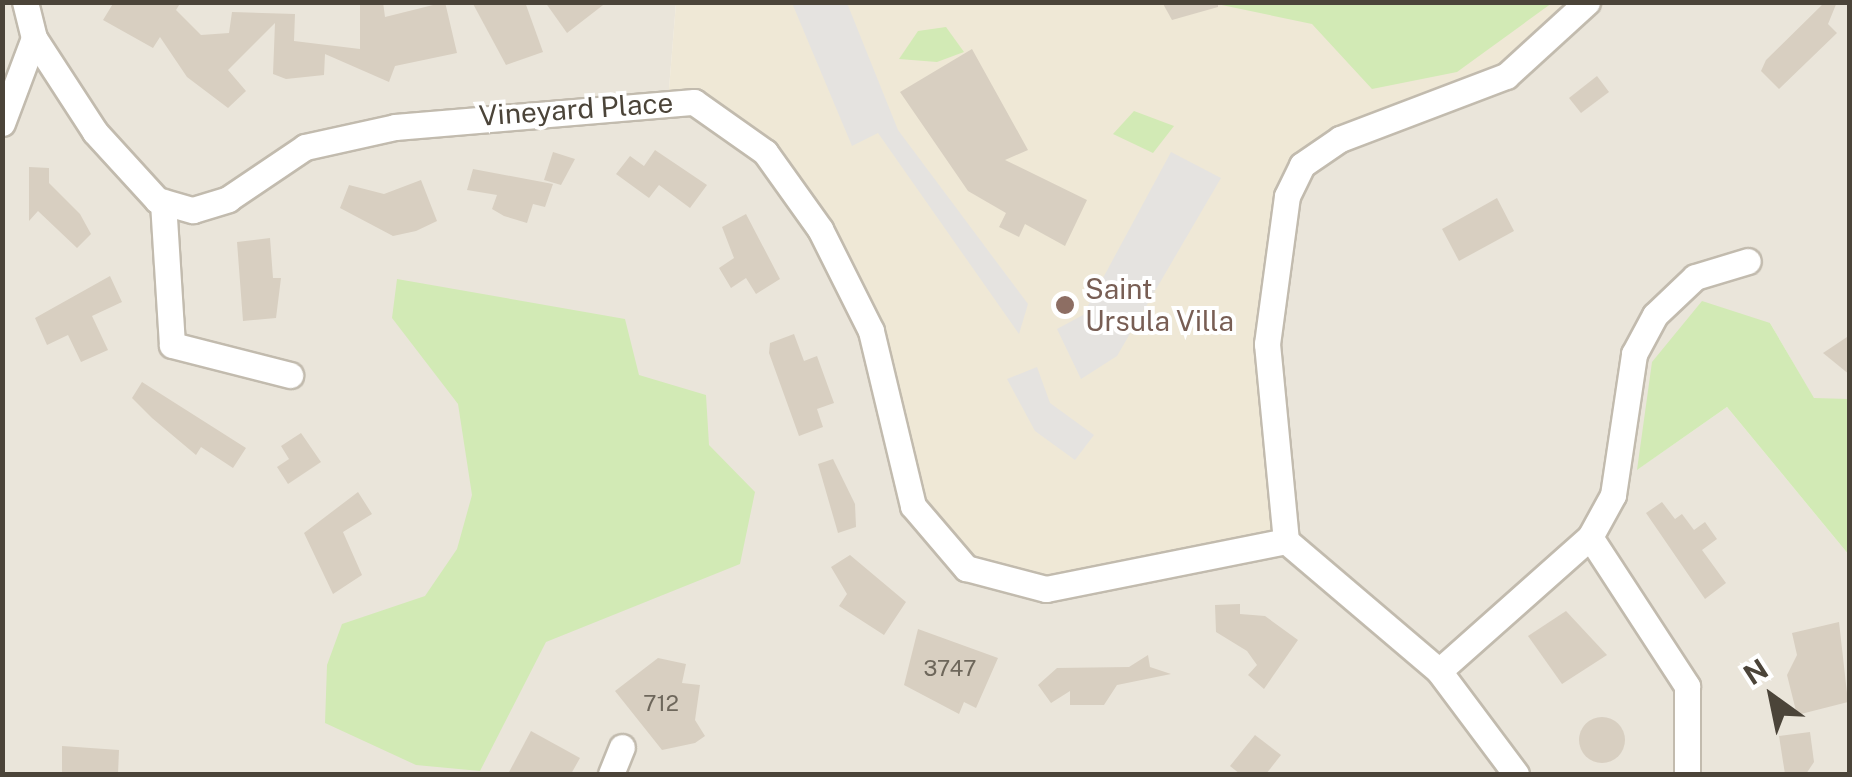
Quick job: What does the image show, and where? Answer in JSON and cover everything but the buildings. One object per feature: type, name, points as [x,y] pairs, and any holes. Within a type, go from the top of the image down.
[{"type":"street","points":[[25,2],[34,38],[95,132],[163,202],[172,345],[290,374]]},
{"type":"street","points":[[1516,774],[1439,671],[1286,541],[1266,344],[1294,180],[1340,139],[1506,76],[1587,2]]},
{"type":"street","points":[[2,123],[34,38]]},
{"type":"street","name":"Vineyard Place","points":[[163,202],[193,210],[228,199],[305,148],[395,127],[694,102],[766,152],[820,229],[870,331],[912,506],[953,558],[986,577],[1046,589],[1286,541]]},
{"type":"street","points":[[1439,671],[1590,537],[1620,469],[1628,378],[1644,332],[1695,276],[1748,261]]},
{"type":"street","points":[[1590,537],[1687,686],[1688,774]]},
{"type":"street","points":[[611,774],[622,747]]},
{"type":"shaded area","points":[[2,3],[676,3],[668,101],[1267,412],[1294,180],[1587,3],[1849,3],[1849,399],[1814,399],[1770,323],[1638,469],[1727,407],[1849,555],[1849,774],[3,774]]},
{"type":"shaded area","name":"Saint Ursula Villa","points":[[676,3],[1587,3],[1537,55],[1311,157],[1274,270],[1286,541],[1019,586],[926,530],[871,331],[765,152],[668,101]]},
{"type":"shaded area","points":[[792,3],[847,3],[898,130],[1028,304],[1019,334],[878,133],[852,146]]},
{"type":"shaded area","points":[[1171,152],[1221,178],[1117,356],[1081,379],[1057,329],[1083,315]]},
{"type":"shaded area","points":[[1037,367],[1050,403],[1094,435],[1075,460],[1035,431],[1007,379]]},
{"type":"green space","points":[[1212,3],[1552,3],[1457,72],[1372,89],[1312,24]]},
{"type":"green space","points":[[946,27],[964,52],[937,62],[899,59],[918,31]]},
{"type":"green space","points":[[1134,111],[1174,126],[1153,153],[1113,134]]},
{"type":"green space","points":[[397,279],[625,319],[639,375],[706,395],[709,445],[755,492],[740,564],[546,642],[480,771],[416,765],[325,723],[327,665],[342,624],[425,596],[457,549],[472,495],[458,404],[392,318]]},
{"type":"green space","points":[[1702,301],[1770,323],[1814,398],[1849,399],[1849,555],[1727,407],[1637,470],[1652,362]]},
{"type":"place","name":"Saint Ursula Villa","points":[[1065,305]]}]
